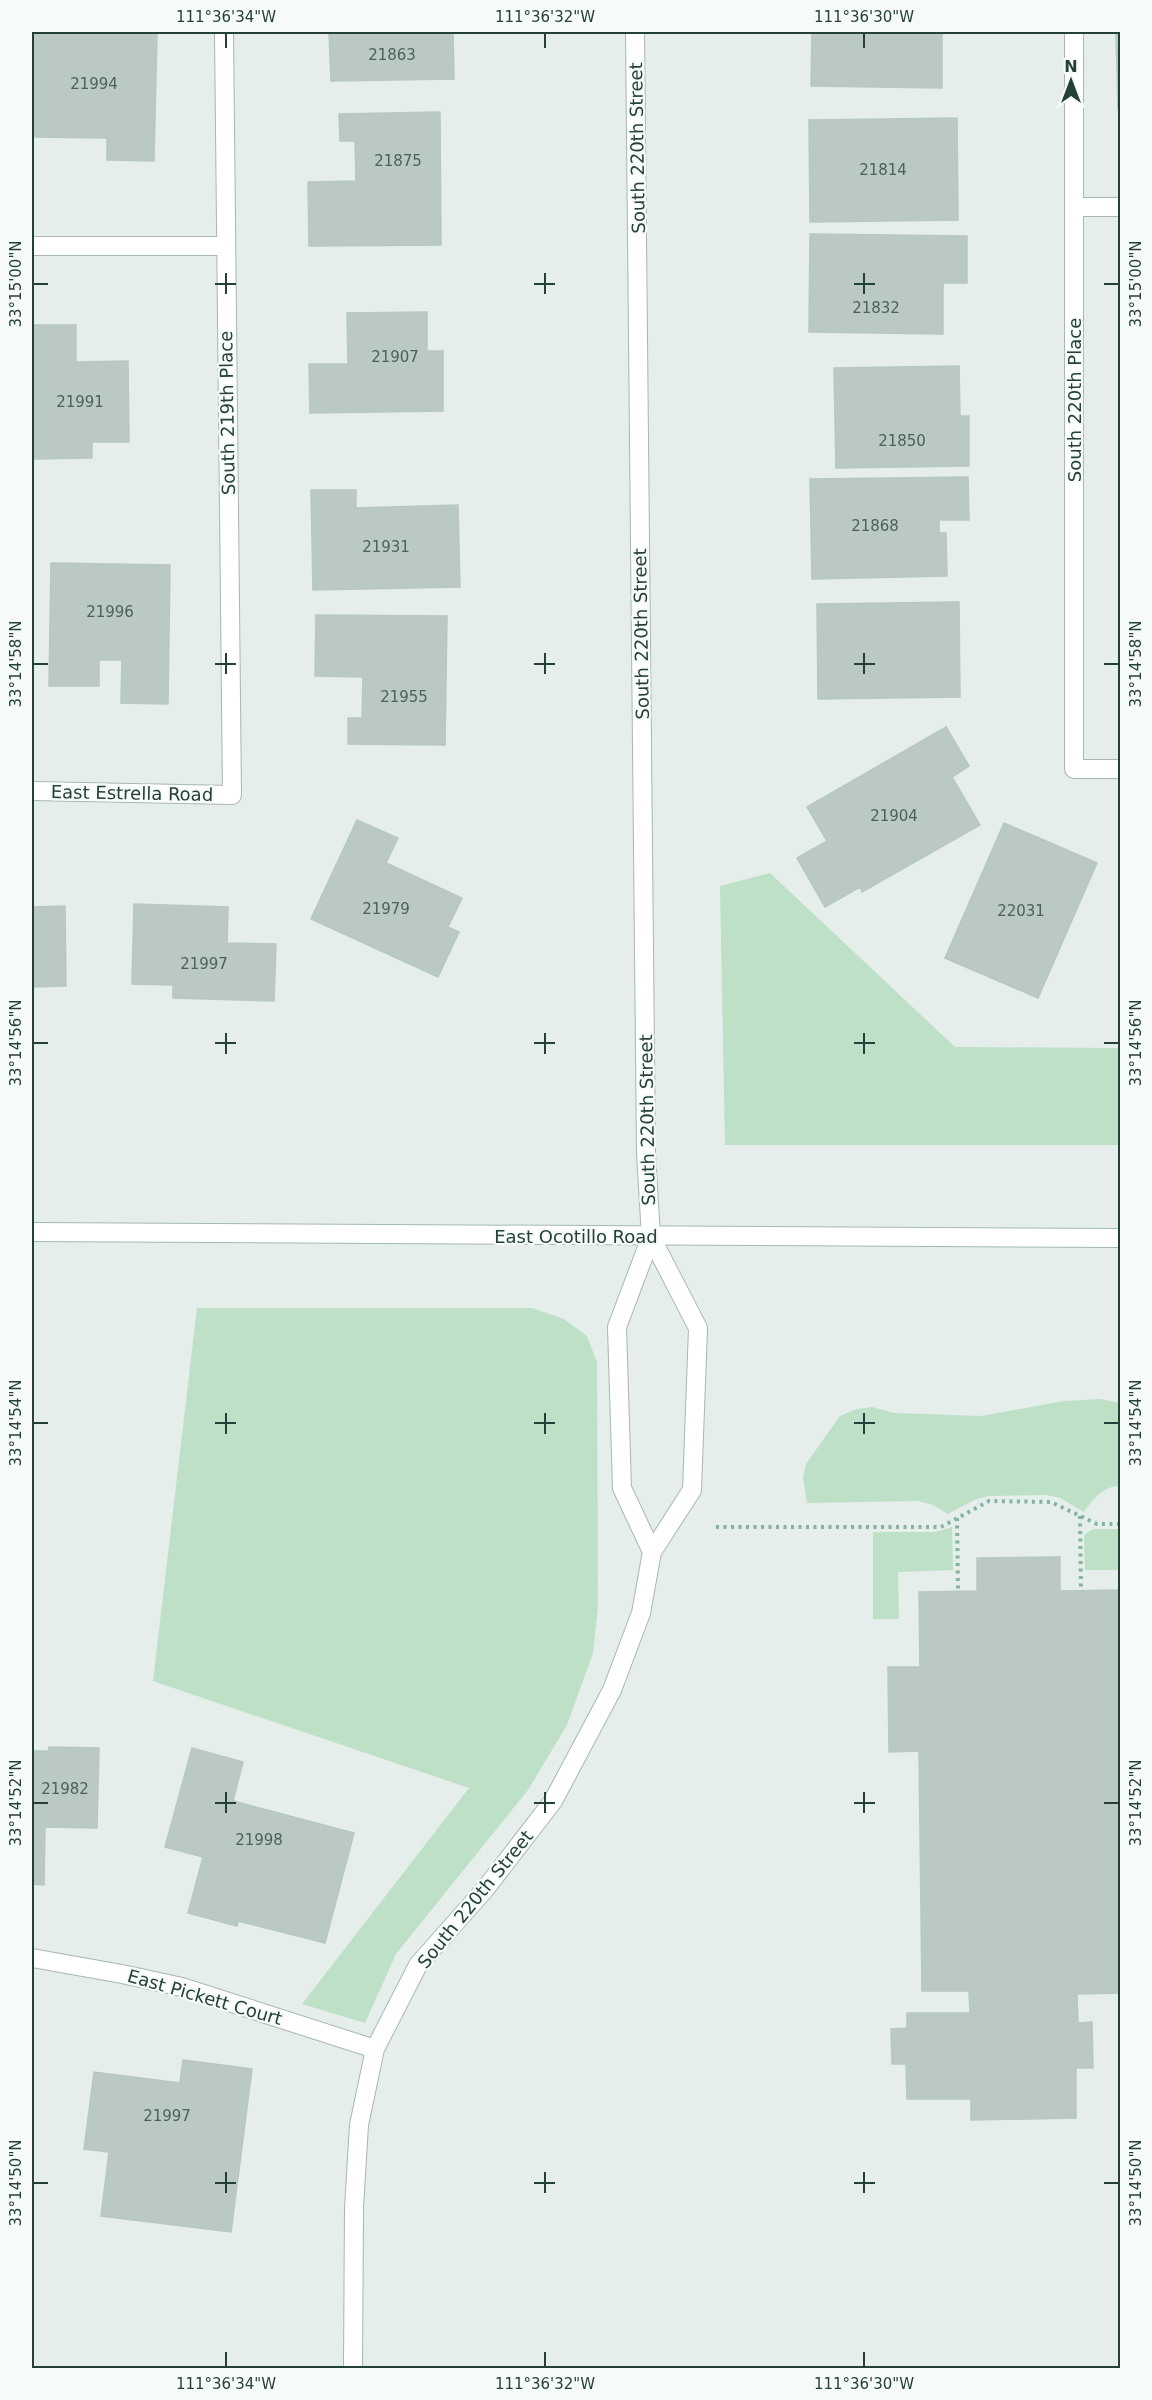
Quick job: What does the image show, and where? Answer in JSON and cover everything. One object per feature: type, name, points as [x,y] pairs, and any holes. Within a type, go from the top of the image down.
[{"type":"street","name":"South 219th Place","points":[[224,32],[232,795]]},
{"type":"street","name":"South 220th Street","points":[[352,2368],[354,2208],[359,2125],[375,2049],[418,1965],[486,1888],[554,1801],[612,1690],[641,1613],[652,1552],[692,1490],[698,1328],[651,1237],[646,1153],[635,32]]},
{"type":"street","name":"South 220th Place","points":[[1074,32],[1074,769],[1120,769]]},
{"type":"street","points":[[1074,207],[1120,207]]},
{"type":"street","points":[[32,246],[225,246]]},
{"type":"street","name":"East Estrella Road","points":[[32,791],[232,795]]},
{"type":"street","name":"East Ocotillo Road","points":[[32,1232],[1120,1238]]},
{"type":"street","name":"South 220th Street","points":[[651,1237],[617,1327],[622,1488],[652,1552]]},
{"type":"street","name":"East Pickett Court","points":[[32,1958],[182,1987],[375,2049]]},
{"type":"path","points":[[716,1527],[941,1527],[989,1501],[1051,1502],[1097,1524],[1120,1524]]},
{"type":"path","points":[[1080,1516],[1081,1591]]},
{"type":"path","points":[[957,1518],[958,1592]]},
{"type":"green space","points":[[770,873],[955,1047],[1120,1048],[1120,1145],[725,1145],[720,886]]},
{"type":"green space","points":[[197,1308],[532,1308],[564,1319],[587,1336],[597,1362],[598,1607],[593,1653],[567,1725],[528,1790],[396,1954],[365,2023],[302,2004],[469,1788],[153,1681]]},
{"type":"green space","points":[[1100,1399],[1120,1403],[1120,1486],[1104,1491],[1084,1512],[1060,1498],[1047,1495],[988,1496],[974,1500],[948,1514],[933,1505],[918,1501],[807,1503],[803,1477],[806,1464],[840,1416],[857,1409],[872,1407],[894,1413],[981,1416],[1064,1401]]},
{"type":"green space","points":[[952,1527],[953,1570],[898,1572],[899,1619],[873,1619],[873,1532],[935,1532]]},
{"type":"green space","points":[[1093,1529],[1120,1529],[1120,1570],[1085,1570],[1084,1535]]},
{"type":"building","points":[[32,32],[157,32],[154,161],[107,160],[107,138],[32,137]]},
{"type":"building","points":[[329,32],[453,32],[454,79],[331,81]]},
{"type":"building","points":[[812,32],[942,32],[942,88],[811,86]]},
{"type":"building","points":[[1116,32],[1120,32],[1120,109],[1118,109]]},
{"type":"building","points":[[440,112],[441,245],[309,246],[308,182],[356,181],[355,141],[340,141],[339,114]]},
{"type":"building","points":[[957,118],[958,220],[810,222],[809,120]]},
{"type":"building","points":[[810,234],[967,236],[967,283],[943,283],[943,334],[809,332]]},
{"type":"building","points":[[427,312],[427,351],[443,351],[443,411],[310,413],[309,364],[348,364],[347,313]]},
{"type":"building","points":[[32,325],[76,325],[76,362],[128,361],[129,442],[92,442],[92,458],[32,459]]},
{"type":"building","points":[[959,366],[960,416],[969,416],[969,466],[836,468],[834,368]]},
{"type":"building","points":[[968,477],[969,520],[939,520],[939,533],[946,533],[947,576],[812,579],[810,479]]},
{"type":"building","points":[[311,490],[356,490],[356,508],[458,505],[460,587],[313,590]]},
{"type":"building","points":[[51,563],[170,565],[168,704],[121,703],[122,660],[99,660],[99,686],[49,686]]},
{"type":"building","points":[[959,602],[960,697],[818,699],[817,604]]},
{"type":"building","points":[[316,615],[447,616],[445,745],[348,744],[348,718],[362,718],[363,677],[315,676]]},
{"type":"building","points":[[946,727],[969,766],[952,777],[980,825],[862,892],[860,887],[825,907],[797,858],[827,841],[807,807]]},
{"type":"building","points":[[357,820],[398,838],[386,863],[462,898],[448,927],[459,932],[438,977],[311,919]]},
{"type":"building","points":[[1004,823],[1097,863],[1038,998],[945,958]]},
{"type":"building","points":[[134,904],[228,907],[227,943],[276,944],[274,1001],[173,998],[173,985],[132,984]]},
{"type":"building","points":[[65,906],[66,986],[32,987],[32,907]]},
{"type":"building","points":[[1060,1557],[1060,1591],[1120,1590],[1120,1993],[1077,1994],[1078,2023],[1092,2022],[1093,2068],[1076,2068],[1076,2118],[971,2120],[971,2099],[907,2099],[906,2064],[892,2064],[891,2029],[907,2028],[907,2013],[970,2013],[969,1991],[922,1991],[919,1751],[889,1752],[888,1667],[920,1667],[919,1592],[977,1591],[977,1558]]},
{"type":"building","points":[[49,1747],[99,1748],[97,1828],[45,1827],[44,1885],[32,1884],[32,1751],[49,1751]]},
{"type":"building","points":[[192,1748],[243,1762],[233,1801],[354,1833],[325,1943],[238,1921],[237,1926],[188,1913],[203,1857],[165,1847]]},
{"type":"building","points":[[32,2029],[33,2029],[32,2164]]},
{"type":"building","points":[[183,2060],[252,2069],[231,2232],[101,2216],[109,2152],[84,2149],[94,2072],[180,2083]]}]
